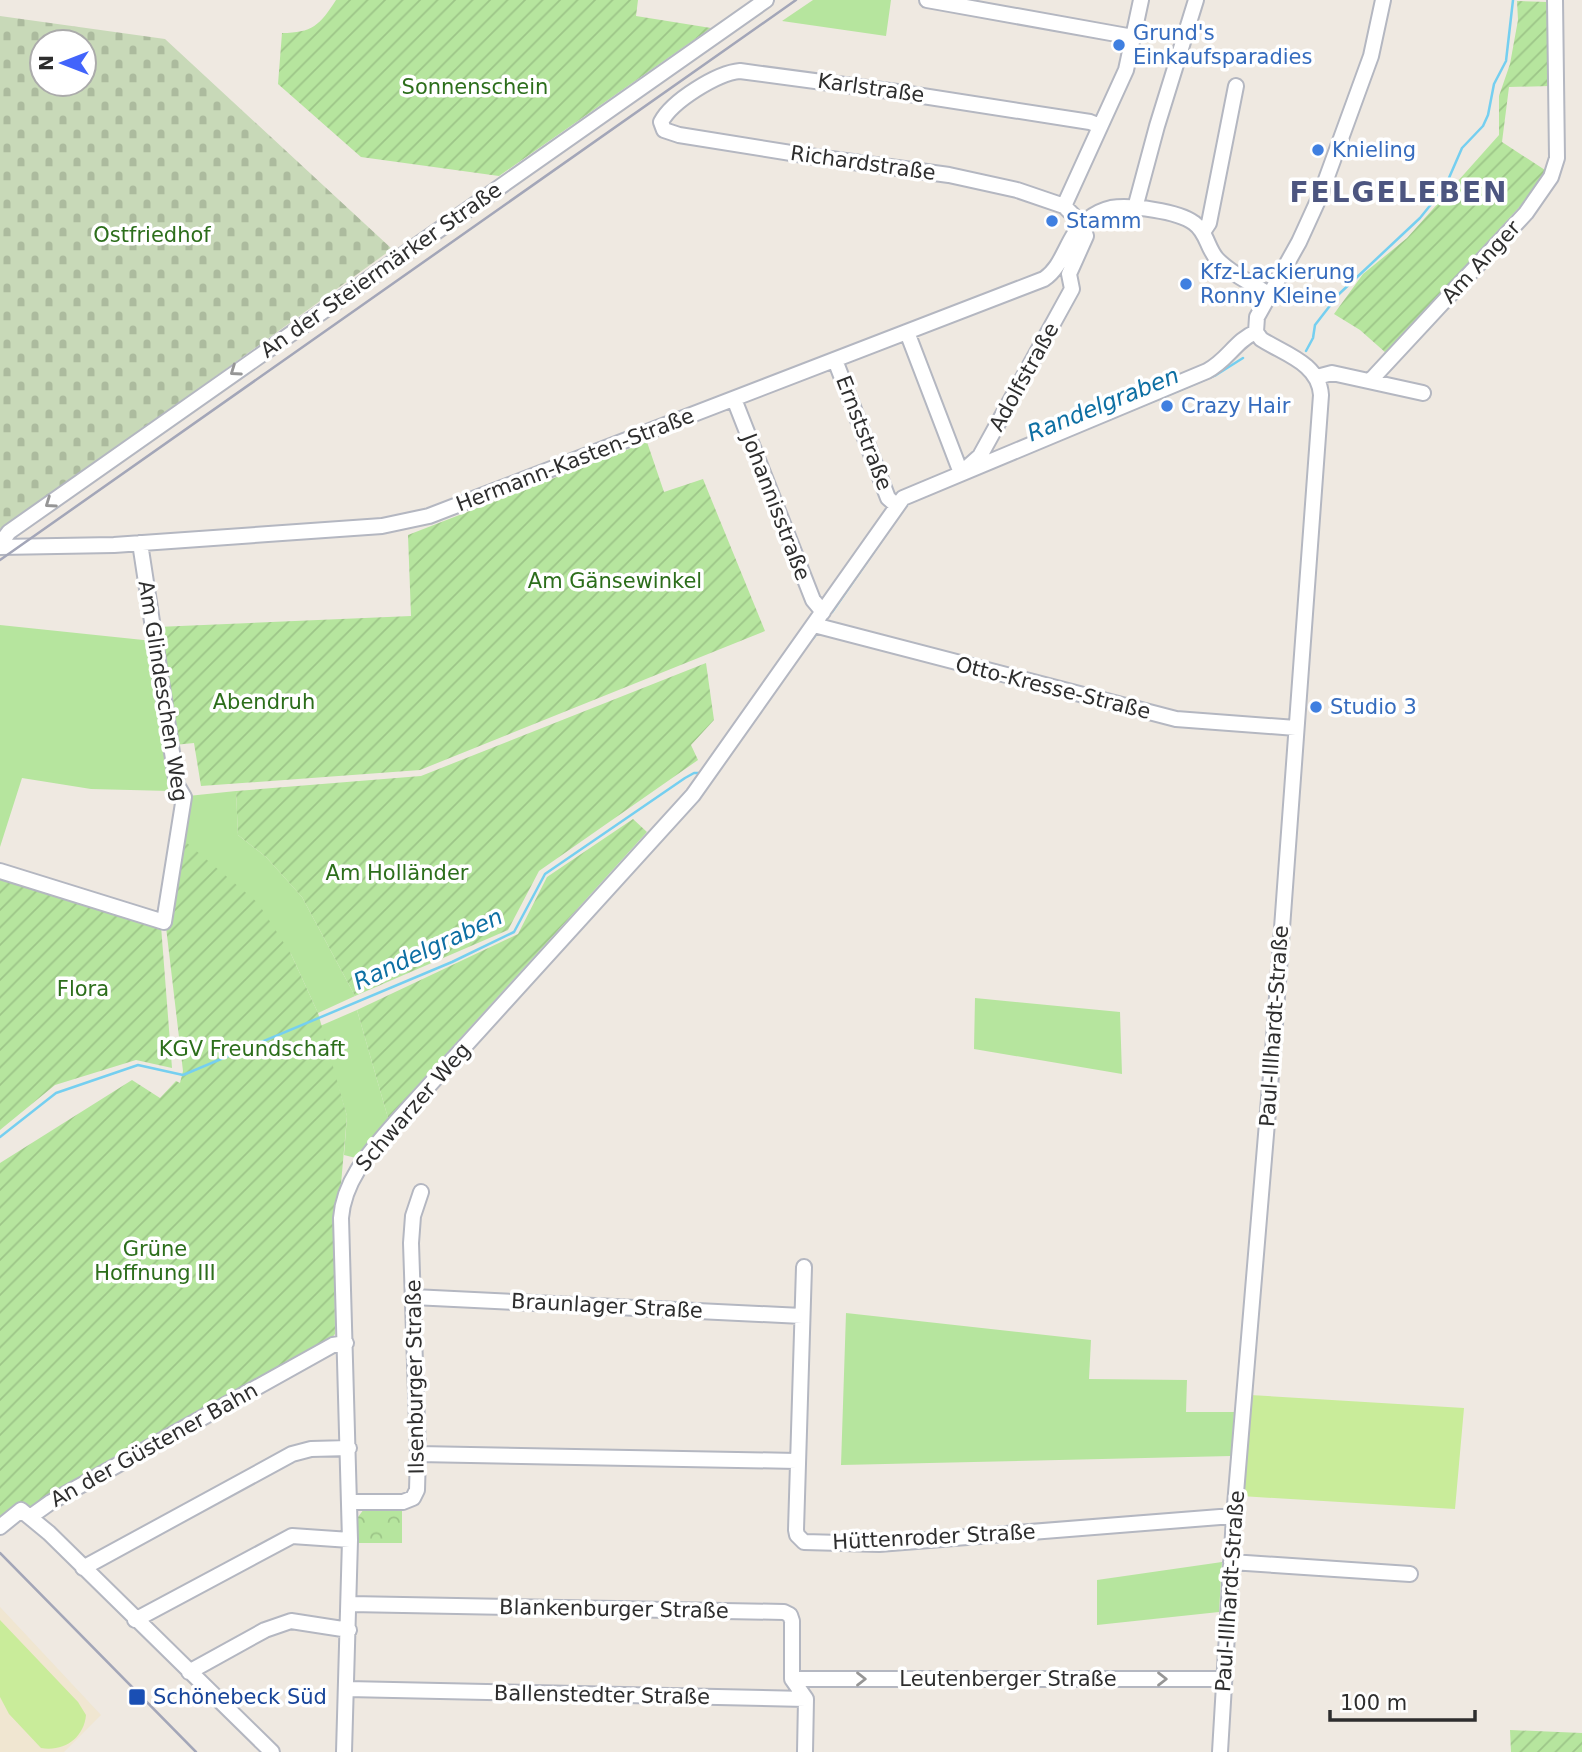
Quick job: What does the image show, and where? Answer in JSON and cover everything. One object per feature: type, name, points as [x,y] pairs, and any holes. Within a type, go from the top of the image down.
[{"type":"street","name":"An der Steiermärker Straße","points":[[0,546],[9,532],[766,0]]},
{"type":"street","points":[[927,0],[1133,37]]},
{"type":"street","points":[[1082,224],[1064,206],[1126,70],[1141,0]]},
{"type":"street","points":[[1135,208],[1196,0]]},
{"type":"street","points":[[1383,0],[1371,56],[1320,195],[1303,235],[1257,317],[1256,332],[1266,342],[1308,367],[1317,377],[1332,373],[1423,393]]},
{"type":"street","name":"Am Anger","points":[[1370,381],[1526,213],[1551,177],[1557,158],[1555,0]]},
{"type":"street","name":"Karlstraße","points":[[661,127],[664,116],[682,101],[717,78],[740,71],[898,92],[1090,122],[1100,126]]},
{"type":"street","points":[[1203,232],[1209,223],[1236,86]]},
{"type":"street","name":"Richardstraße","points":[[661,127],[667,132],[680,135],[949,175],[1017,190],[1064,206]]},
{"type":"street","points":[[1063,271],[1073,234],[1082,224],[1107,209],[1135,208],[1181,217],[1192,222],[1203,232],[1217,259],[1270,295]]},
{"type":"street","name":"Hermann-Kasten-Straße","points":[[0,546],[72,547],[406,523],[1063,271]]},
{"type":"street","name":"Adolfstraße","points":[[961,473],[980,456],[1072,289],[1063,271]]},
{"type":"street","points":[[907,332],[961,473]]},
{"type":"street","points":[[814,625],[896,505],[912,492],[1207,371],[1222,362],[1246,336],[1256,332]]},
{"type":"street","name":"Ernststraße","points":[[835,360],[888,498],[896,505]]},
{"type":"street","name":"Paul-Illhardt-Straße","points":[[1220,1752],[1234,1517],[1273,1051],[1321,402],[1321,388],[1317,377]]},
{"type":"street","name":"Johannisstraße","points":[[734,399],[813,600],[823,612]]},
{"type":"street","name":"Am Glindeschen Weg","points":[[0,871],[164,922],[184,797],[177,785],[140,542]]},
{"type":"street","name":"Otto-Kresse-Straße","points":[[814,625],[1176,719],[1296,728]]},
{"type":"street","name":"Schwarzer Weg","points":[[344,1752],[350,1604],[350,1502],[341,1218],[343,1202],[354,1175],[395,1123],[700,784],[814,625]]},
{"type":"street","name":"Ilsenburger Straße","points":[[350,1502],[403,1502],[413,1498],[418,1478],[411,1243],[413,1216],[421,1192]]},
{"type":"street","name":"Hüttenroder Straße","points":[[804,1266],[797,1461],[796,1530],[800,1540],[809,1543],[879,1544],[1234,1517]]},
{"type":"street","name":"Braunlager Straße","points":[[413,1297],[802,1316]]},
{"type":"street","name":"An der Güstener Bahn","points":[[272,1752],[30,1517],[51,1502],[333,1345],[346,1343]]},
{"type":"street","points":[[83,1569],[292,1454],[311,1449],[349,1448]]},
{"type":"street","points":[[418,1454],[797,1461]]},
{"type":"street","points":[[0,1527],[22,1510],[30,1517]]},
{"type":"street","points":[[135,1620],[286,1538],[298,1535],[350,1540]]},
{"type":"street","points":[[1231,1562],[1410,1574]]},
{"type":"street","name":"Blankenburger Straße","points":[[350,1604],[784,1612],[790,1615],[792,1621],[792,1679]]},
{"type":"street","points":[[189,1672],[265,1630],[291,1621],[349,1630]]},
{"type":"street","points":[[792,1679],[806,1699],[805,1752]]},
{"type":"street","name":"Leutenberger Straße","points":[[792,1679],[1223,1679]]},
{"type":"street","name":"Ballenstedter Straße","points":[[347,1689],[806,1699]]},
{"type":"shaded area","points":[[0,1607],[101,1715],[64,1752],[0,1752]]},
{"type":"green space","name":"Sonnenschein","points":[[336,0],[638,0],[636,16],[711,28],[499,176],[361,157],[278,84],[282,33],[301,31],[314,26]]},
{"type":"green space","points":[[813,0],[891,0],[886,36],[782,21]]},
{"type":"green space","points":[[1517,1],[1547,2],[1552,9],[1550,86],[1509,87],[1502,142],[1548,172],[1524,202],[1386,353],[1360,330],[1334,314],[1363,274],[1407,238],[1499,135],[1499,96],[1510,64],[1518,20]]},
{"type":"green space","name":"Ostfriedhof","points":[[0,16],[86,28],[28,28],[28,98],[98,98],[98,30],[165,39],[392,249],[0,532]]},
{"type":"green space","points":[[647,442],[664,492],[703,479],[765,631],[420,770],[201,786],[194,743],[174,745],[157,627],[411,616],[408,535]]},
{"type":"green space","points":[[0,625],[153,641],[170,791],[91,789],[22,778],[0,847]]},
{"type":"green space","name":"Am Holländer","points":[[706,663],[714,720],[691,745],[698,760],[539,871],[508,930],[355,996],[302,897],[266,857],[238,835],[236,791],[421,776]]},
{"type":"green space","points":[[236,791],[238,835],[266,857],[302,897],[355,996],[318,1013],[291,954],[181,838],[188,796]]},
{"type":"green space","points":[[633,819],[647,832],[388,1118],[357,1010],[518,934],[547,877]]},
{"type":"green space","name":"Grüne Hoffnung III","points":[[181,838],[258,903],[291,954],[318,1013],[347,1116],[341,1184],[334,1206],[335,1334],[327,1343],[28,1510],[19,1503],[0,1519],[0,1163],[132,1080],[160,1098],[176,1081],[180,1083],[183,1071],[166,927]]},
{"type":"green space","name":"Flora","points":[[0,875],[161,926],[172,1068],[136,1060],[55,1085],[0,1130]]},
{"type":"green space","points":[[975,998],[1120,1012],[1122,1074],[974,1049]]},
{"type":"green space","points":[[357,1010],[388,1118],[356,1158],[344,1155],[347,1116],[320,1026]]},
{"type":"green space","points":[[846,1313],[1091,1340],[1089,1379],[1187,1380],[1186,1412],[1234,1412],[1231,1456],[841,1465]]},
{"type":"green space","points":[[1250,1395],[1464,1408],[1455,1509],[1241,1496]]},
{"type":"green space","points":[[364,1509],[402,1509],[402,1543],[358,1543],[358,1517]]},
{"type":"green space","points":[[1222,1562],[1219,1612],[1097,1625],[1097,1580]]},
{"type":"green space","points":[[0,1620],[78,1702],[86,1715],[81,1730],[71,1742],[57,1748],[41,1748],[9,1714],[0,1697]]},
{"type":"green space","points":[[1510,1730],[1582,1733],[1582,1752],[1511,1752]]},
{"type":"waterway","name":"Randelgraben","points":[[1306,351],[1313,338],[1315,325],[1339,294],[1420,218],[1445,187],[1462,148],[1483,126],[1494,84],[1506,61],[1513,0]]},
{"type":"waterway","name":"Randelgraben","points":[[1132,410],[1216,375],[1243,358]]},
{"type":"waterway","name":"Randelgraben","points":[[832,612],[908,503]]},
{"type":"waterway","name":"Randelgraben","points":[[808,644],[815,636]]},
{"type":"waterway","name":"Randelgraben","points":[[0,1137],[56,1093],[138,1065],[183,1075],[452,962],[514,932],[545,874],[685,778],[700,773]]},
{"type":"railway","points":[[0,560],[796,0]]},
{"type":"railway","points":[[0,1553],[196,1752]]},
{"type":"place","name":"Grund's Einkaufsparadies","points":[[1119,45]]},
{"type":"place","name":"Knieling","points":[[1318,150]]},
{"type":"place","name":"Stamm","points":[[1052,221]]},
{"type":"place","name":"Kfz-Lackierung Ronny Kleine","points":[[1186,284]]},
{"type":"place","name":"Crazy Hair","points":[[1167,406]]},
{"type":"place","name":"Studio 3","points":[[1316,707]]},
{"type":"place","name":"Schönebeck Süd","points":[[137,1697]]},
{"type":"district","name":"FELGELEBEN","points":[[1399,192]]},
{"type":"park label","name":"Am Gänsewinkel","points":[[615,581]]},
{"type":"park label","name":"Abendruh","points":[[264,702]]},
{"type":"park label","name":"KGV Freundschaft","points":[[252,1049]]}]
